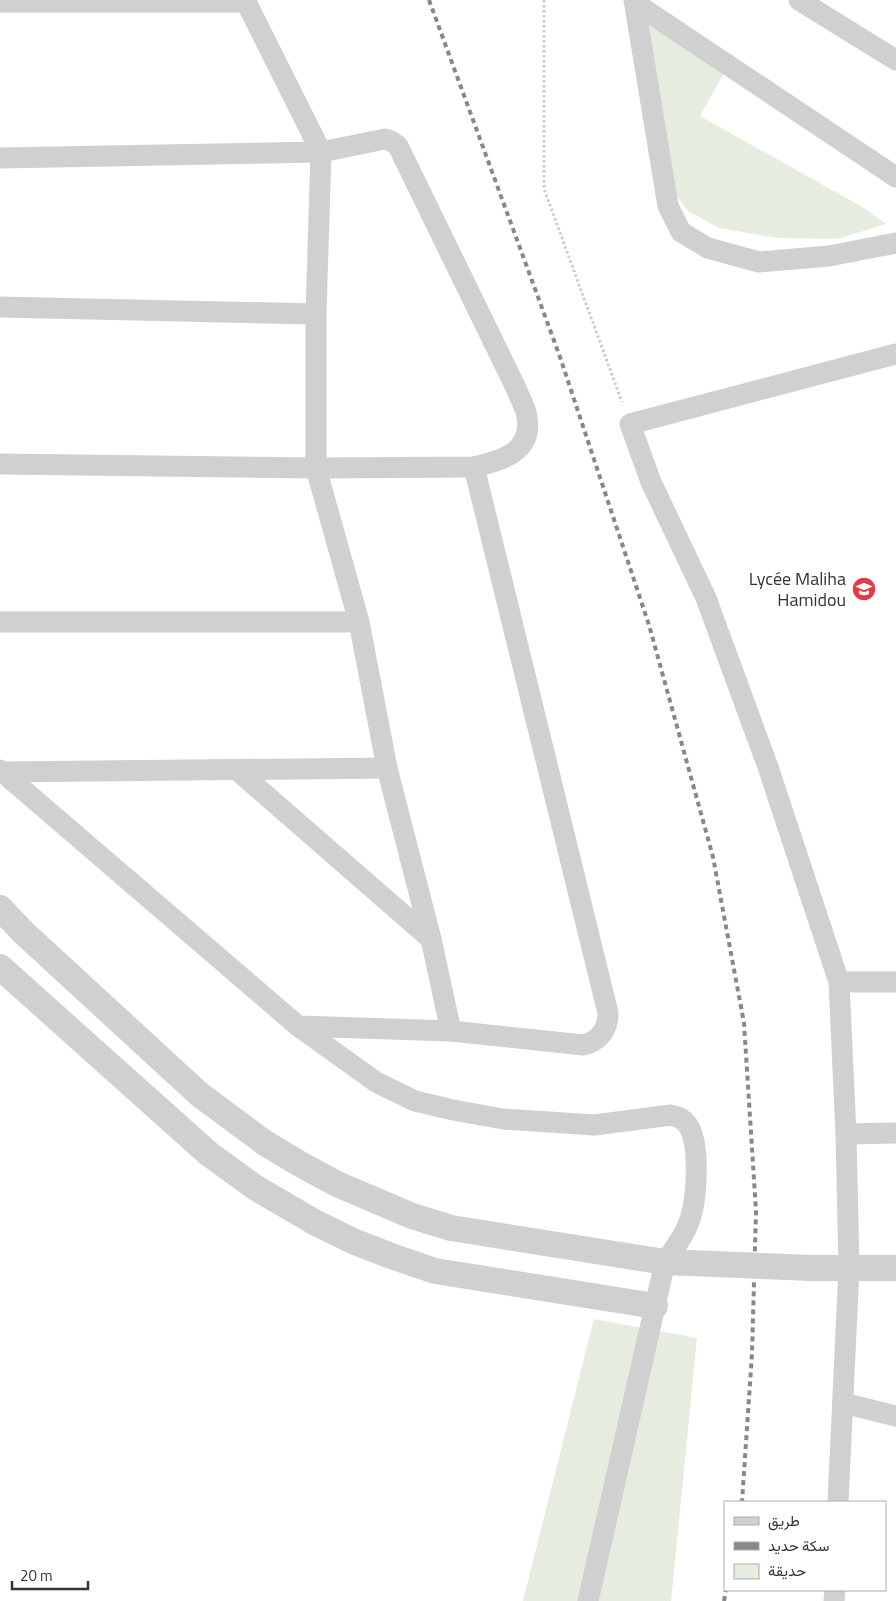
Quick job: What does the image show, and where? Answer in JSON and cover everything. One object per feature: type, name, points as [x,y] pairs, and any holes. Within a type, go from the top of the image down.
[{"type":"street","points":[[799,0],[896,60]]},
{"type":"street","points":[[0,2],[245,1],[321,152],[316,314],[316,468],[359,622],[387,768],[431,939],[452,1031]]},
{"type":"street","points":[[635,1],[896,177]]},
{"type":"street","points":[[635,1],[668,206],[681,232],[708,248],[759,262],[829,256],[896,243]]},
{"type":"street","points":[[0,158],[321,152],[385,139],[391,141],[398,146],[516,388],[527,417],[526,439],[509,456],[495,462],[474,467],[316,468],[0,464]]},
{"type":"street","points":[[0,307],[316,314]]},
{"type":"street","points":[[838,1501],[849,1268],[846,1134],[839,982],[768,767],[706,598],[651,482],[630,424],[896,354]]},
{"type":"street","points":[[298,1026],[452,1031],[583,1045],[592,1043],[602,1034],[608,1022],[608,1013],[474,467]]},
{"type":"street","points":[[0,622],[359,622]]},
{"type":"street","points":[[1,771],[387,768]]},
{"type":"street","points":[[237,770],[431,939]]},
{"type":"street","points":[[1,771],[298,1026],[376,1082],[415,1101],[503,1119],[594,1125],[671,1115],[680,1118],[687,1124],[697,1157],[692,1212],[682,1236],[665,1262],[588,1601]]},
{"type":"street","points":[[0,908],[24,933],[199,1094],[280,1152],[337,1184],[374,1201],[412,1216],[451,1228],[665,1262],[811,1268],[896,1268]]},
{"type":"street","points":[[0,967],[209,1154],[256,1188],[316,1223],[355,1242],[435,1270],[655,1306]]},
{"type":"street","points":[[839,982],[896,982]]},
{"type":"street","points":[[846,1134],[896,1133]]},
{"type":"street","points":[[256,1188],[280,1152]]},
{"type":"street","points":[[843,1403],[896,1416]]},
{"type":"path","points":[[544,0],[544,189],[630,424]]},
{"type":"green space","points":[[639,16],[724,73],[700,116],[864,208],[886,224],[837,239],[778,238],[719,228],[688,211],[673,191]]},
{"type":"green space","points":[[594,1319],[697,1338],[671,1601],[523,1601]]},
{"type":"railway","points":[[429,0],[560,357],[649,625],[713,857],[744,1023],[756,1211],[752,1354],[742,1501]]},
{"type":"railway","points":[[724,1601],[726,1591]]},
{"type":"place","name":"Lycée Maliha Hamidou","points":[[864,589]]}]
